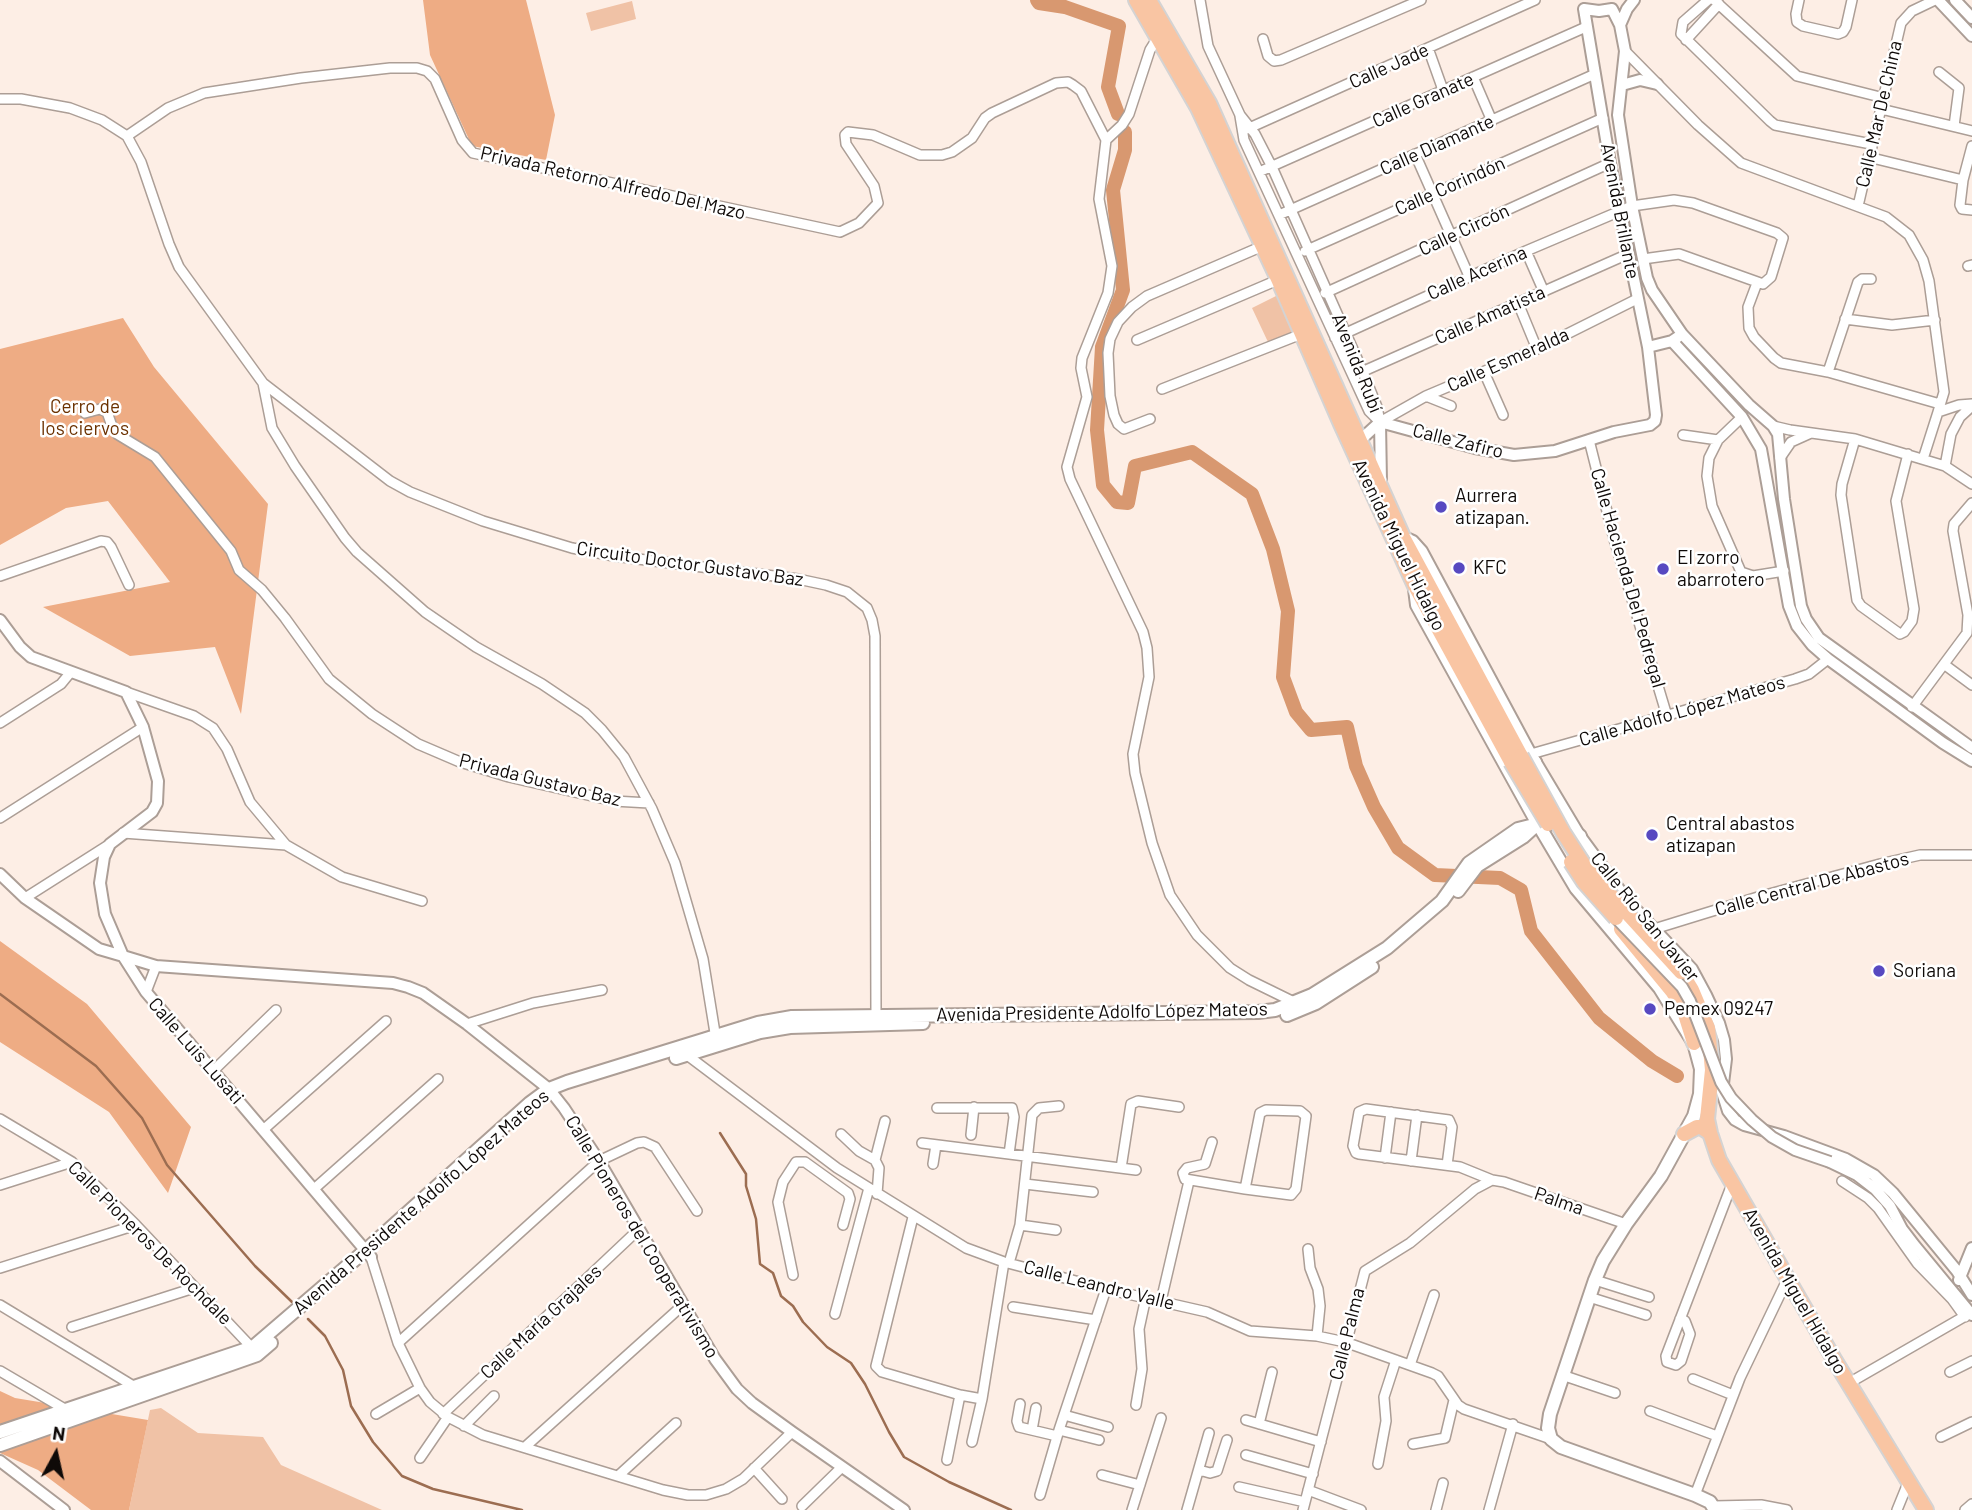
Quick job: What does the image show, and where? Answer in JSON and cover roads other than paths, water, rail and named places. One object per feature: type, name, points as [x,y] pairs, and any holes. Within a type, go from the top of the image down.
[{"type":"main road","name":"Avenida Miguel Hidalgo","points":[[1136,0],[1209,103],[1415,586],[1586,868],[1687,971],[1708,1028],[1712,1072],[1707,1119],[1732,1193],[1926,1510]]},
{"type":"main road","name":"Avenida Miguel Hidalgo","points":[[1149,0],[1161,33]]},
{"type":"main road","name":"Avenida Miguel Hidalgo","points":[[1356,444],[1381,486],[1403,537],[1584,882],[1616,918]]},
{"type":"main road","name":"Calle Río San Javier","points":[[1521,762],[1520,793],[1576,888],[1643,966],[1694,1043]]},
{"type":"main road","points":[[1538,824],[1549,808],[1551,790]]},
{"type":"main road","points":[[1518,829],[1520,793]]},
{"type":"main road","name":"Avenida Presidente Adolfo López Mateos","points":[[1462,879],[1538,824]]},
{"type":"main road","name":"Avenida Presidente Adolfo López Mateos","points":[[0,1445],[146,1394],[255,1351],[551,1092],[716,1040],[790,1027],[876,1019],[1261,1020],[1282,1017],[1400,949],[1442,912],[1476,856],[1518,829],[1538,824]]},
{"type":"main road","points":[[1538,824],[1557,824],[1580,836]]},
{"type":"main road","points":[[1576,888],[1577,874],[1581,868],[1587,864],[1601,867]]},
{"type":"main road","points":[[1616,918],[1622,930],[1672,990],[1683,1008],[1701,1069],[1700,1094],[1694,1116],[1661,1176],[1603,1261],[1562,1376],[1548,1427],[1551,1439],[1561,1447],[1695,1495],[1714,1508]]},
{"type":"main road","points":[[1722,1092],[1712,1072],[1726,1055]]},
{"type":"main road","points":[[1684,1134],[1697,1126],[1710,1133]]},
{"type":"main road","name":"Avenida Presidente Adolfo López Mateos","points":[[0,1432],[134,1387],[255,1351]]},
{"type":"street","name":"Avenida Rubí","points":[[1199,0],[1208,46],[1246,129],[1259,172],[1369,411],[1380,422]]},
{"type":"street","points":[[1263,39],[1268,56],[1274,61],[1421,0]]},
{"type":"street","name":"Calle Jade","points":[[1246,129],[1535,0]]},
{"type":"street","points":[[1583,5],[1612,9],[1619,0]]},
{"type":"street","points":[[1620,25],[1634,0]]},
{"type":"street","points":[[1707,0],[1683,22],[1681,34],[1775,125],[1871,144]]},
{"type":"street","points":[[1799,0],[1797,22],[1803,26],[1838,34],[1846,27],[1852,0]]},
{"type":"street","points":[[1937,0],[1972,36]]},
{"type":"street","name":"Calle Mar De China","points":[[1858,206],[1901,23],[1912,11],[1937,0]]},
{"type":"street","points":[[1955,0],[1969,12]]},
{"type":"street","points":[[1686,40],[1716,2],[1797,76],[1884,97]]},
{"type":"street","name":"Avenida Brillante","points":[[1583,5],[1610,163],[1648,347],[1655,421]]},
{"type":"street","name":"Avenida Brillante","points":[[1612,9],[1620,25],[1625,51],[1618,116],[1632,206],[1652,290],[1682,334],[1749,405],[1773,426]]},
{"type":"street","name":"Calle Granate","points":[[1259,172],[1586,27]]},
{"type":"street","points":[[1161,33],[1150,50],[1129,114],[1122,125],[1106,139],[1099,199],[1111,255],[1111,279],[1082,358],[1081,368],[1087,397],[1067,467],[1137,619],[1147,648],[1149,677],[1133,754],[1152,843],[1166,886],[1197,935],[1230,968],[1249,981],[1301,1006]]},
{"type":"street","points":[[1428,48],[1443,90]]},
{"type":"street","points":[[1625,51],[1727,153],[1741,163],[1858,206],[1898,224],[1913,241],[1927,272],[1944,392],[1923,459]]},
{"type":"street","name":"Privada Retorno Alfredo Del Mazo","points":[[127,136],[168,108],[204,93],[311,76],[417,68],[427,71],[435,79],[462,141],[473,153],[840,232],[859,223],[878,203],[874,186],[846,144],[845,135],[848,132],[873,135],[920,155],[942,155],[964,145],[985,118],[1002,108],[1045,87],[1068,82],[1081,91],[1106,139]]},
{"type":"street","points":[[1939,72],[1959,88],[1954,126]]},
{"type":"street","name":"Calle Diamante","points":[[1279,215],[1595,74]]},
{"type":"street","points":[[1473,77],[1492,121]]},
{"type":"street","points":[[1622,85],[1640,80],[1657,84]]},
{"type":"street","points":[[0,99],[20,99],[70,108],[102,120],[127,136],[141,162],[179,267],[263,383],[272,428],[345,538],[357,552],[425,612],[476,647],[542,684],[585,713],[624,757],[649,803],[675,863],[703,959],[716,1040]]},
{"type":"street","points":[[1881,109],[1972,131]]},
{"type":"street","name":"Calle Corindón","points":[[1297,254],[1603,118]]},
{"type":"street","name":"Avenida Rubí","points":[[1246,129],[1272,167],[1292,210],[1363,372],[1380,422]]},
{"type":"street","points":[[1967,209],[1960,205],[1972,146]]},
{"type":"street","points":[[1415,154],[1469,276]]},
{"type":"street","points":[[1868,157],[1963,180]]},
{"type":"street","name":"Calle Circón","points":[[1317,297],[1610,163]]},
{"type":"street","name":"Calle Acerina","points":[[1335,338],[1619,210],[1674,200],[1693,203],[1777,233],[1783,238],[1783,246],[1771,277],[1763,284],[1757,283]]},
{"type":"street","points":[[1150,419],[1124,429],[1114,415],[1110,396],[1108,353],[1110,339],[1118,322],[1147,296],[1268,244]]},
{"type":"street","points":[[1526,251],[1544,292]]},
{"type":"street","name":"Calle Amatista","points":[[1353,376],[1628,254]]},
{"type":"street","points":[[1643,259],[1679,254],[1757,283],[1747,318],[1754,337],[1781,363],[1828,372],[1939,408],[1967,407]]},
{"type":"street","points":[[1138,340],[1283,277]]},
{"type":"street","points":[[1828,372],[1858,282],[1871,279]]},
{"type":"street","name":"Calle Esmeralda","points":[[1380,422],[1426,396],[1537,349],[1637,299]]},
{"type":"street","points":[[1517,303],[1537,349]]},
{"type":"street","points":[[1845,319],[1892,325],[1935,320]]},
{"type":"street","points":[[1162,390],[1307,332]]},
{"type":"street","points":[[1648,347],[1672,341],[1682,334]]},
{"type":"street","points":[[1672,341],[1742,417],[1756,437],[1765,460],[1789,606],[1797,626],[1828,659],[1972,761]]},
{"type":"street","points":[[1484,372],[1503,415]]},
{"type":"street","name":"Circuito Doctor Gustavo Baz","points":[[263,383],[390,481],[430,502],[540,539],[583,550],[825,585],[847,592],[867,608],[875,636],[876,1019]]},
{"type":"street","points":[[1944,392],[1967,407]]},
{"type":"street","points":[[1426,396],[1451,406]]},
{"type":"street","points":[[1945,466],[1951,434],[1967,407]]},
{"type":"street","name":"Privada Gustavo Baz","points":[[85,413],[100,409],[107,412],[117,434],[155,457],[231,551],[239,570],[273,603],[328,679],[372,714],[418,744],[460,762],[509,777],[614,801],[649,803]]},
{"type":"street","points":[[1742,417],[1718,440],[1709,458],[1707,476],[1710,499],[1738,566],[1747,576],[1784,571]]},
{"type":"street","name":"Calle Zafiro","points":[[1380,422],[1475,449],[1514,455],[1555,451],[1655,421]]},
{"type":"street","points":[[1356,444],[1380,422]]},
{"type":"street","points":[[1380,422],[1381,486]]},
{"type":"street","points":[[1773,426],[1778,434],[1784,499],[1805,619],[1819,638],[1972,748]]},
{"type":"street","points":[[1756,437],[1762,428],[1773,426],[1855,439],[1945,466],[1972,484]]},
{"type":"street","points":[[1765,460],[1773,463],[1791,442],[1812,433]]},
{"type":"street","points":[[1683,435],[1718,440]]},
{"type":"street","points":[[1855,439],[1841,495],[1857,600],[1861,607],[1900,634],[1912,621],[1914,610],[1896,501],[1908,454]]},
{"type":"street","name":"Calle Hacienda Del Pedregal","points":[[1589,440],[1614,539],[1667,716]]},
{"type":"street","points":[[1912,707],[1964,639],[1968,625],[1953,531],[1954,524],[1972,503]]},
{"type":"street","points":[[0,576],[101,541],[107,542],[111,547],[130,585]]},
{"type":"street","points":[[2,627],[31,657],[194,716],[214,728],[227,749],[250,802],[286,845],[342,877],[422,901]]},
{"type":"street","name":"Calle Adolfo López Mateos","points":[[1521,762],[1802,676],[1820,667],[1828,659]]},
{"type":"street","points":[[1945,665],[1972,685]]},
{"type":"street","points":[[0,723],[61,684],[70,673]]},
{"type":"street","points":[[25,898],[110,844],[152,812],[157,803],[158,781],[143,727],[126,692]]},
{"type":"street","points":[[0,818],[143,727]]},
{"type":"street","name":"Calle Río San Javier","points":[[1521,762],[1551,790],[1601,867],[1687,971]]},
{"type":"street","points":[[123,834],[286,845]]},
{"type":"street","name":"Calle Luis Lusati","points":[[110,844],[101,870],[100,898],[123,956],[146,992],[368,1254]]},
{"type":"street","name":"Calle Central De Abastos","points":[[1654,929],[1880,864],[1920,855],[1972,855]]},
{"type":"street","points":[[0,874],[25,898],[100,949],[123,956]]},
{"type":"street","name":"Avenida Miguel Hidalgo","points":[[1616,918],[1682,987],[1721,1082],[1731,1098],[1752,1121],[1772,1137],[1795,1150],[1857,1175],[1875,1189],[1890,1206],[1915,1247],[1951,1287]]},
{"type":"street","name":"Calle Pioneros del Cooperativismo","points":[[123,956],[156,966],[408,986],[423,993],[467,1024],[551,1092],[599,1161],[731,1382],[752,1403],[904,1510]]},
{"type":"street","points":[[146,992],[156,966]]},
{"type":"street","points":[[467,1024],[533,1003],[602,990]]},
{"type":"street","name":"Calle Río San Javier","points":[[1696,990],[1719,1023],[1726,1055],[1722,1092]]},
{"type":"street","points":[[213,1070],[276,1010]]},
{"type":"street","points":[[263,1130],[386,1021]]},
{"type":"street","points":[[1708,1028],[1726,1055]]},
{"type":"street","name":"Calle Leandro Valle","points":[[682,1052],[836,1167],[966,1248],[1106,1289],[1207,1312],[1251,1331],[1317,1336],[1345,1342],[1438,1376],[1454,1400],[1464,1409],[1551,1439]]},
{"type":"street","points":[[314,1189],[438,1079]]},
{"type":"street","points":[[1722,1092],[1728,1111],[1735,1120],[1744,1125],[1784,1136],[1846,1159],[1874,1175],[1893,1193],[1972,1294]]},
{"type":"street","points":[[1121,1168],[1131,1104],[1138,1101],[1179,1107]]},
{"type":"street","points":[[972,1443],[1007,1262],[1020,1225],[1033,1112],[1039,1108],[1059,1106]]},
{"type":"street","points":[[971,1135],[974,1107]]},
{"type":"street","points":[[937,1108],[1012,1108],[1014,1117],[1009,1154]]},
{"type":"street","name":"Palma","points":[[1391,1112],[1366,1109],[1359,1112],[1353,1150],[1359,1154],[1471,1170],[1492,1180],[1626,1224]]},
{"type":"street","points":[[1188,1184],[1287,1196],[1294,1193],[1307,1120],[1304,1112],[1266,1110],[1260,1113],[1245,1189]]},
{"type":"street","points":[[1385,1158],[1391,1112],[1446,1119],[1452,1123],[1447,1165]]},
{"type":"street","points":[[1411,1161],[1417,1115]]},
{"type":"street","name":"Calle Pioneros De Rochdale","points":[[0,1119],[72,1162],[136,1225],[255,1351]]},
{"type":"street","points":[[835,1314],[879,1168],[876,1160],[885,1121]]},
{"type":"street","points":[[841,1134],[859,1151],[876,1160]]},
{"type":"street","points":[[1161,1301],[1188,1184],[1184,1178],[1185,1171],[1205,1164],[1212,1142]]},
{"type":"street","points":[[398,1343],[599,1161],[637,1143],[650,1143],[655,1147],[697,1212]]},
{"type":"street","points":[[922,1143],[1136,1170]]},
{"type":"street","points":[[933,1164],[936,1145]]},
{"type":"street","points":[[793,1275],[779,1216],[779,1192],[792,1166],[800,1161],[850,1195],[844,1225]]},
{"type":"street","points":[[0,1185],[72,1162]]},
{"type":"street","points":[[830,1179],[836,1167]]},
{"type":"street","name":"Calle Palma","points":[[1304,1506],[1365,1271],[1410,1243],[1475,1189],[1492,1180]]},
{"type":"street","points":[[1842,1181],[1878,1208],[1917,1264],[1970,1315]]},
{"type":"street","points":[[1026,1184],[1093,1192]]},
{"type":"street","points":[[1680,1319],[1732,1193]]},
{"type":"street","points":[[914,1217],[876,1366],[882,1372],[982,1399]]},
{"type":"street","points":[[0,1268],[136,1225]]},
{"type":"street","points":[[1020,1225],[1056,1230]]},
{"type":"street","name":"Calle María Grajales","points":[[420,1458],[445,1415],[638,1230]]},
{"type":"street","points":[[1970,1315],[1951,1287],[1962,1278],[1972,1248]]},
{"type":"street","points":[[1308,1249],[1320,1306],[1317,1336]]},
{"type":"street","points":[[368,1254],[398,1343],[420,1388],[445,1415],[482,1435],[675,1492],[706,1495],[726,1489],[743,1479],[792,1432]]},
{"type":"street","points":[[1595,1280],[1649,1297]]},
{"type":"street","points":[[1695,1495],[1733,1395],[1787,1280]]},
{"type":"street","points":[[72,1326],[194,1288]]},
{"type":"street","points":[[1040,1495],[1106,1289]]},
{"type":"street","points":[[1410,1365],[1434,1295]]},
{"type":"street","points":[[1136,1405],[1142,1369],[1139,1329],[1146,1297]]},
{"type":"street","points":[[1589,1297],[1646,1315]]},
{"type":"street","points":[[0,1305],[146,1394]]},
{"type":"street","points":[[525,1447],[683,1305]]},
{"type":"street","points":[[1013,1307],[1096,1320]]},
{"type":"street","points":[[1849,1383],[1970,1315]]},
{"type":"street","points":[[1378,1464],[1386,1420],[1384,1397],[1396,1360]]},
{"type":"street","points":[[1950,1372],[1972,1361]]},
{"type":"street","points":[[0,1371],[79,1417]]},
{"type":"street","points":[[1259,1424],[1272,1372]]},
{"type":"street","points":[[1562,1376],[1615,1393]]},
{"type":"street","points":[[1693,1380],[1733,1395]]},
{"type":"street","points":[[376,1414],[420,1388]]},
{"type":"street","points":[[947,1460],[960,1395]]},
{"type":"street","points":[[464,1426],[494,1396]]},
{"type":"street","points":[[1413,1444],[1445,1438],[1454,1400]]},
{"type":"street","points":[[1020,1404],[1017,1424],[1021,1428],[1099,1440]]},
{"type":"street","points":[[1032,1430],[1036,1408]]},
{"type":"street","points":[[1650,1411],[1717,1436]]},
{"type":"street","points":[[1064,1415],[1108,1426]]},
{"type":"street","points":[[1132,1510],[1161,1418]]},
{"type":"street","points":[[1246,1420],[1321,1442]]},
{"type":"street","points":[[1941,1437],[1972,1422]]},
{"type":"street","points":[[618,1476],[676,1423]]},
{"type":"street","points":[[1489,1510],[1513,1424]]},
{"type":"street","points":[[1187,1510],[1209,1433]]},
{"type":"street","points":[[1199,1470],[1210,1473],[1217,1471],[1227,1440]]},
{"type":"street","points":[[1245,1455],[1313,1474]]},
{"type":"street","points":[[0,1461],[59,1509]]},
{"type":"street","points":[[802,1506],[842,1467]]},
{"type":"street","points":[[754,1468],[782,1499]]},
{"type":"street","points":[[1102,1475],[1140,1485]]},
{"type":"street","points":[[1436,1510],[1443,1483]]},
{"type":"street","points":[[1897,1510],[1908,1483]]},
{"type":"street","points":[[1239,1486],[1304,1506]]},
{"type":"street","points":[[1308,1490],[1361,1510]]},
{"type":"street","points":[[1965,1510],[1972,1504]]},
{"type":"street","points":[[1714,1508],[1761,1505],[1787,1510]]},
{"type":"waterway","points":[[1037,0],[1039,3],[1065,7],[1119,26],[1108,87],[1118,114]]},
{"type":"waterway","points":[[1125,132],[1125,150],[1113,190],[1123,290],[1102,347],[1097,430],[1103,485],[1117,502],[1128,503],[1135,466],[1192,452],[1252,494],[1273,549],[1288,611],[1283,677],[1296,712],[1311,730],[1347,727],[1356,766],[1374,807],[1398,848],[1435,875],[1500,878],[1521,890],[1531,931],[1599,1018],[1652,1061],[1677,1076]]},
{"type":"waterway","points":[[0,994],[96,1066],[142,1118],[167,1165],[255,1266],[292,1302]]},
{"type":"waterway","points":[[720,1133],[746,1174],[746,1186],[756,1219],[760,1264],[773,1273],[781,1296],[793,1306],[803,1322],[827,1347],[851,1363],[904,1457],[949,1482],[1011,1510]]},
{"type":"waterway","points":[[308,1319],[325,1336],[343,1370],[351,1406],[373,1442],[402,1476],[433,1489],[522,1510]]},
{"type":"place","name":"Aurrera atizapan.","points":[[1441,507]]},
{"type":"place","name":"KFC","points":[[1459,568]]},
{"type":"place","name":"El zorro abarrotero","points":[[1663,569]]},
{"type":"place","name":"Central abastos atizapan","points":[[1652,835]]},
{"type":"place","name":"Soriana","points":[[1879,971]]},
{"type":"place","name":"Pemex 09247","points":[[1650,1009]]},
{"type":"park label","name":"Cerro de los ciervos","points":[[85,418]]}]
